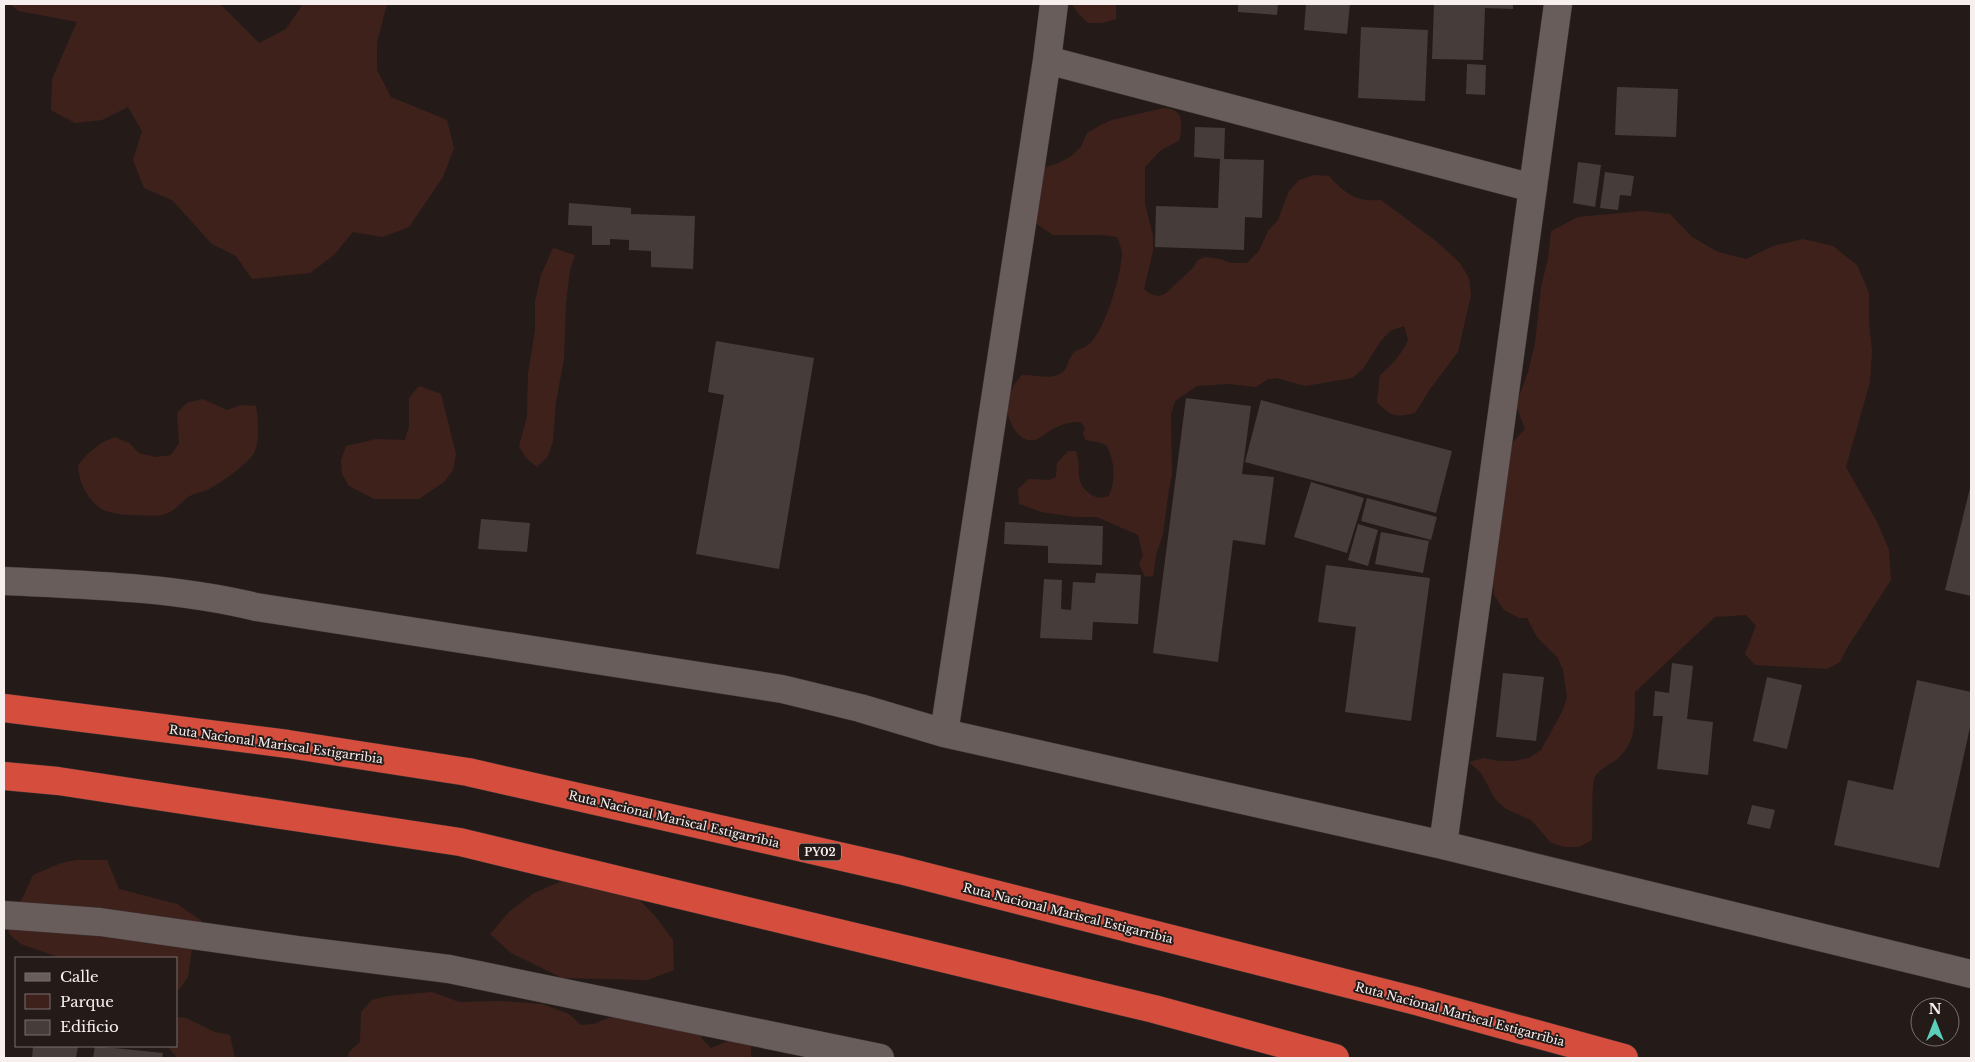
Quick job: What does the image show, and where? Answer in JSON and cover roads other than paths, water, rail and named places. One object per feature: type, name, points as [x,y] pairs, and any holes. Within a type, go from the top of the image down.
[{"type":"highway","name":"Ruta Nacional Mariscal Estigarribia","points":[[4,708],[288,744],[468,772],[909,872],[1416,1001],[1624,1058]]},
{"type":"highway","points":[[4,776],[58,781],[460,842],[1154,1010],[1335,1058]]},
{"type":"street","points":[[944,732],[1054,4]]},
{"type":"street","points":[[1443,845],[1558,4]]},
{"type":"street","points":[[1047,60],[1533,188]]},
{"type":"street","points":[[4,581],[129,587],[220,598],[256,607],[782,689],[860,708],[944,732],[1443,845],[1971,974]]},
{"type":"street","points":[[4,916],[100,922],[449,969],[880,1058]]}]
